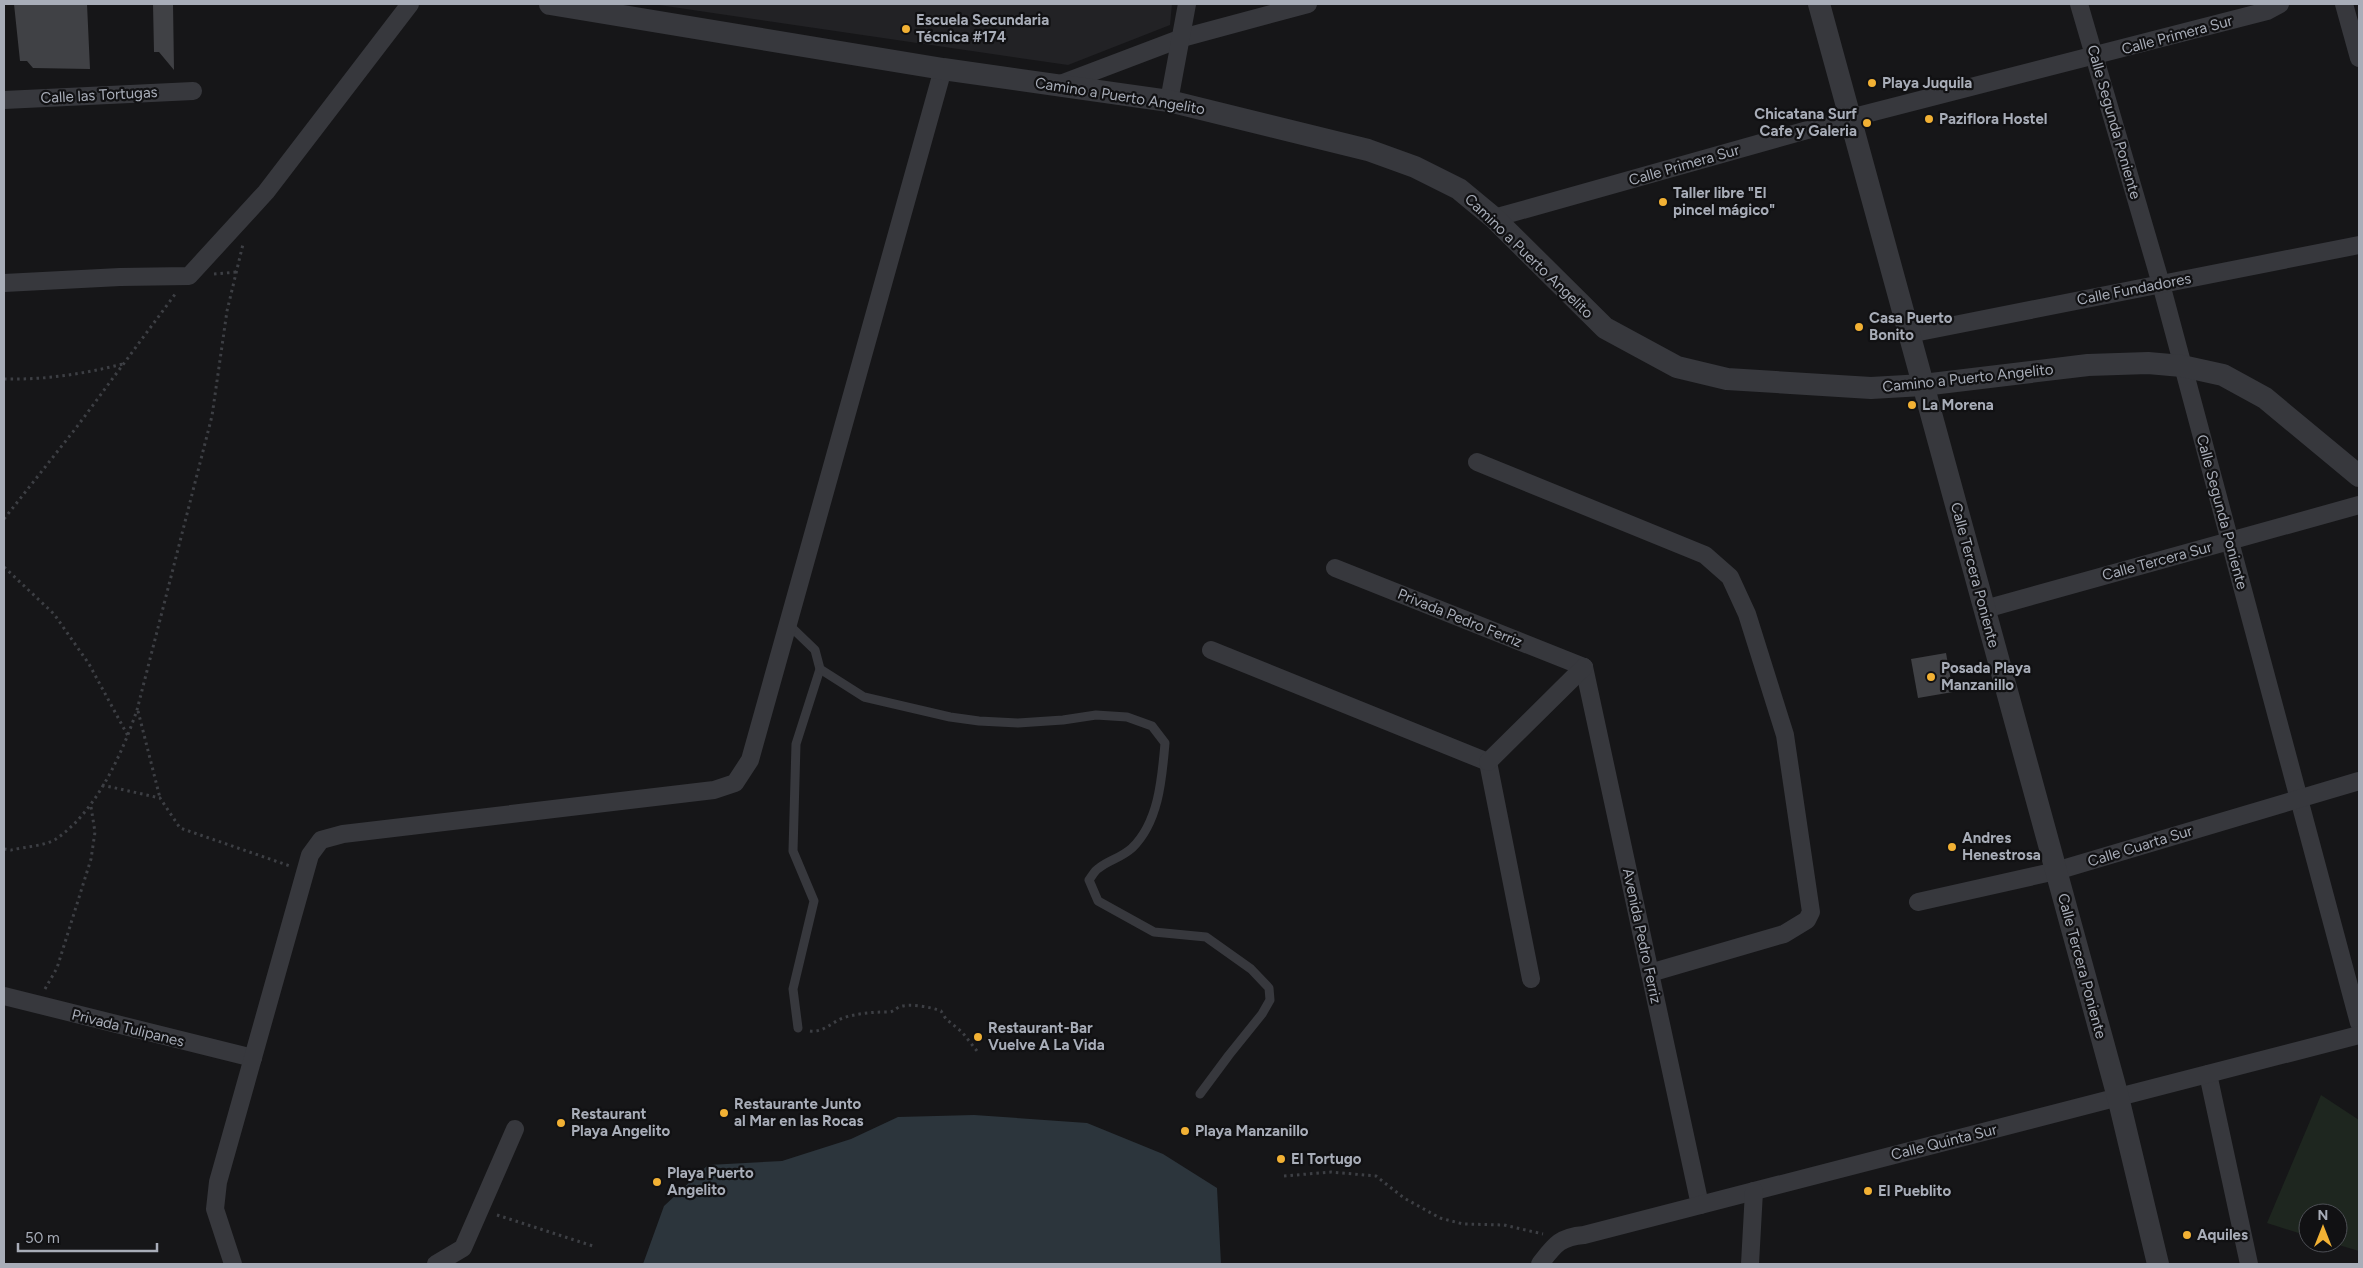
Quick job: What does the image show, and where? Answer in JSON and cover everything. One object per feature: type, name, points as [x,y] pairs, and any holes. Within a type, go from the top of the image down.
[{"type":"street","points":[[4,283],[189,276],[266,192],[410,4]]},
{"type":"street","name":"Camino a Puerto Angelito","points":[[550,4],[943,69],[1169,101],[1306,133],[1368,150],[1415,167],[1459,189],[1494,218],[1605,328],[1677,367],[1728,379],[1872,388],[1923,386],[2088,366],[2148,363],[2182,366],[2222,375],[2265,398],[2359,476]]},
{"type":"street","points":[[1169,101],[1187,4]]},
{"type":"street","points":[[1055,86],[1182,38],[1308,4]]},
{"type":"street","name":"Calle Tercera Poniente","points":[[1819,4],[2118,1097],[2158,1264]]},
{"type":"street","name":"Calle Segunda Poniente","points":[[2079,4],[2161,284],[2359,1023]]},
{"type":"street","name":"Calle Primera Sur","points":[[1494,218],[1850,118],[2267,11],[2280,4]]},
{"type":"street","points":[[2344,4],[2359,58]]},
{"type":"street","points":[[233,1264],[215,1209],[218,1182],[310,854],[321,840],[343,834],[714,790],[735,783],[750,760],[943,69]]},
{"type":"street","name":"Calle las Tortugas","points":[[4,100],[193,91]]},
{"type":"street","name":"Calle Fundadores","points":[[1909,334],[2359,245]]},
{"type":"street","points":[[1477,462],[1705,555],[1730,577],[1747,614],[1785,735],[1811,912],[1807,920],[1784,934],[1650,972]]},
{"type":"street","name":"Calle Tercera Sur","points":[[1984,609],[2359,506]]},
{"type":"street","name":"Privada Pedro Ferriz","points":[[1335,568],[1584,667]]},
{"type":"street","points":[[1211,650],[1488,762]]},
{"type":"street","points":[[1488,762],[1584,667]]},
{"type":"street","name":"Avenida Pedro Ferriz","points":[[1584,667],[1700,1205]]},
{"type":"street","points":[[1488,762],[1531,979]]},
{"type":"street","name":"Calle Cuarta Sur","points":[[1918,902],[2056,871],[2359,781]]},
{"type":"street","name":"Privada Tulipanes","points":[[4,996],[253,1058]]},
{"type":"street","name":"Calle Quinta Sur","points":[[1540,1264],[1558,1242],[1571,1236],[1584,1235],[2359,1035]]},
{"type":"street","points":[[2208,1074],[2249,1264]]},
{"type":"street","points":[[436,1264],[463,1248],[515,1129]]},
{"type":"street","points":[[1750,1264],[1754,1191]]},
{"type":"lane","points":[[788,624],[815,650],[820,669],[796,744],[793,851],[814,901],[793,988],[798,1028]]},
{"type":"lane","points":[[820,669],[864,697],[950,716],[1018,723],[1063,720],[1096,715],[1127,717],[1152,726],[1164,743],[1163,771],[1152,820],[1133,847],[1117,859],[1098,868],[1089,880],[1098,901],[1154,932],[1206,937],[1251,970],[1269,988],[1270,1000],[1262,1014],[1228,1055],[1200,1094]]},
{"type":"path","points":[[4,849],[11,850],[54,840],[91,806],[129,736],[138,710],[212,416],[227,311],[246,235]]},
{"type":"path","points":[[4,519],[124,364],[189,276]]},
{"type":"path","points":[[4,379],[36,380],[80,375],[124,364]]},
{"type":"path","points":[[4,567],[54,614],[89,664],[129,736]]},
{"type":"path","points":[[138,710],[160,798],[180,828],[305,871]]},
{"type":"path","points":[[102,785],[160,798]]},
{"type":"path","points":[[34,1004],[57,968],[91,859],[95,832],[91,806]]},
{"type":"path","points":[[798,1028],[814,1032],[828,1027],[842,1018],[858,1016],[868,1011],[891,1012],[901,1006],[922,1006],[941,1011],[946,1019],[962,1032],[977,1051]]},
{"type":"path","points":[[1284,1176],[1332,1172],[1376,1176],[1404,1198],[1440,1218],[1463,1224],[1504,1225],[1552,1236],[1571,1236]]},
{"type":"path","points":[[480,1209],[593,1246]]},
{"type":"shaded area","points":[[652,4],[1172,4],[1170,25],[1068,65]]},
{"type":"shaded area","points":[[2321,1095],[2359,1120],[2359,1251],[2348,1248],[2348,1203],[2298,1203],[2298,1233],[2267,1223]]},
{"type":"shaded area","points":[[974,1115],[1087,1123],[1163,1154],[1217,1188],[1221,1264],[643,1264],[664,1206],[708,1165],[782,1161],[851,1139],[898,1117]]},
{"type":"building","points":[[14,4],[87,4],[90,69],[33,68],[27,61],[20,61]]},
{"type":"building","points":[[153,4],[173,4],[174,70],[159,52],[154,52]]},
{"type":"building","points":[[1946,653],[1953,692],[1918,698],[1911,659]]},
{"type":"place","name":"Escuela Secundaria Técnica #174","points":[[906,29]]},
{"type":"place","name":"Playa Juquila","points":[[1872,83]]},
{"type":"place","name":"Paziflora Hostel","points":[[1929,119]]},
{"type":"place","name":"Chicatana Surf Cafe y Galeria","points":[[1867,123]]},
{"type":"place","name":"Taller libre \"El pincel mágico\"","points":[[1663,202]]},
{"type":"place","name":"Casa Puerto Bonito","points":[[1859,327]]},
{"type":"place","name":"La Morena","points":[[1912,405]]},
{"type":"place","name":"Posada Playa Manzanillo","points":[[1931,677]]},
{"type":"place","name":"Andres Henestrosa","points":[[1952,847]]},
{"type":"place","name":"Restaurant-Bar Vuelve A La Vida","points":[[978,1037]]},
{"type":"place","name":"Restaurante Junto al Mar en las Rocas","points":[[724,1113]]},
{"type":"place","name":"Restaurant Playa Angelito","points":[[561,1123]]},
{"type":"place","name":"Playa Manzanillo","points":[[1185,1131]]},
{"type":"place","name":"El Tortugo","points":[[1281,1159]]},
{"type":"place","name":"Playa Puerto Angelito","points":[[657,1182]]},
{"type":"place","name":"El Pueblito","points":[[1868,1191]]},
{"type":"place","name":"Aquiles","points":[[2187,1235]]}]
